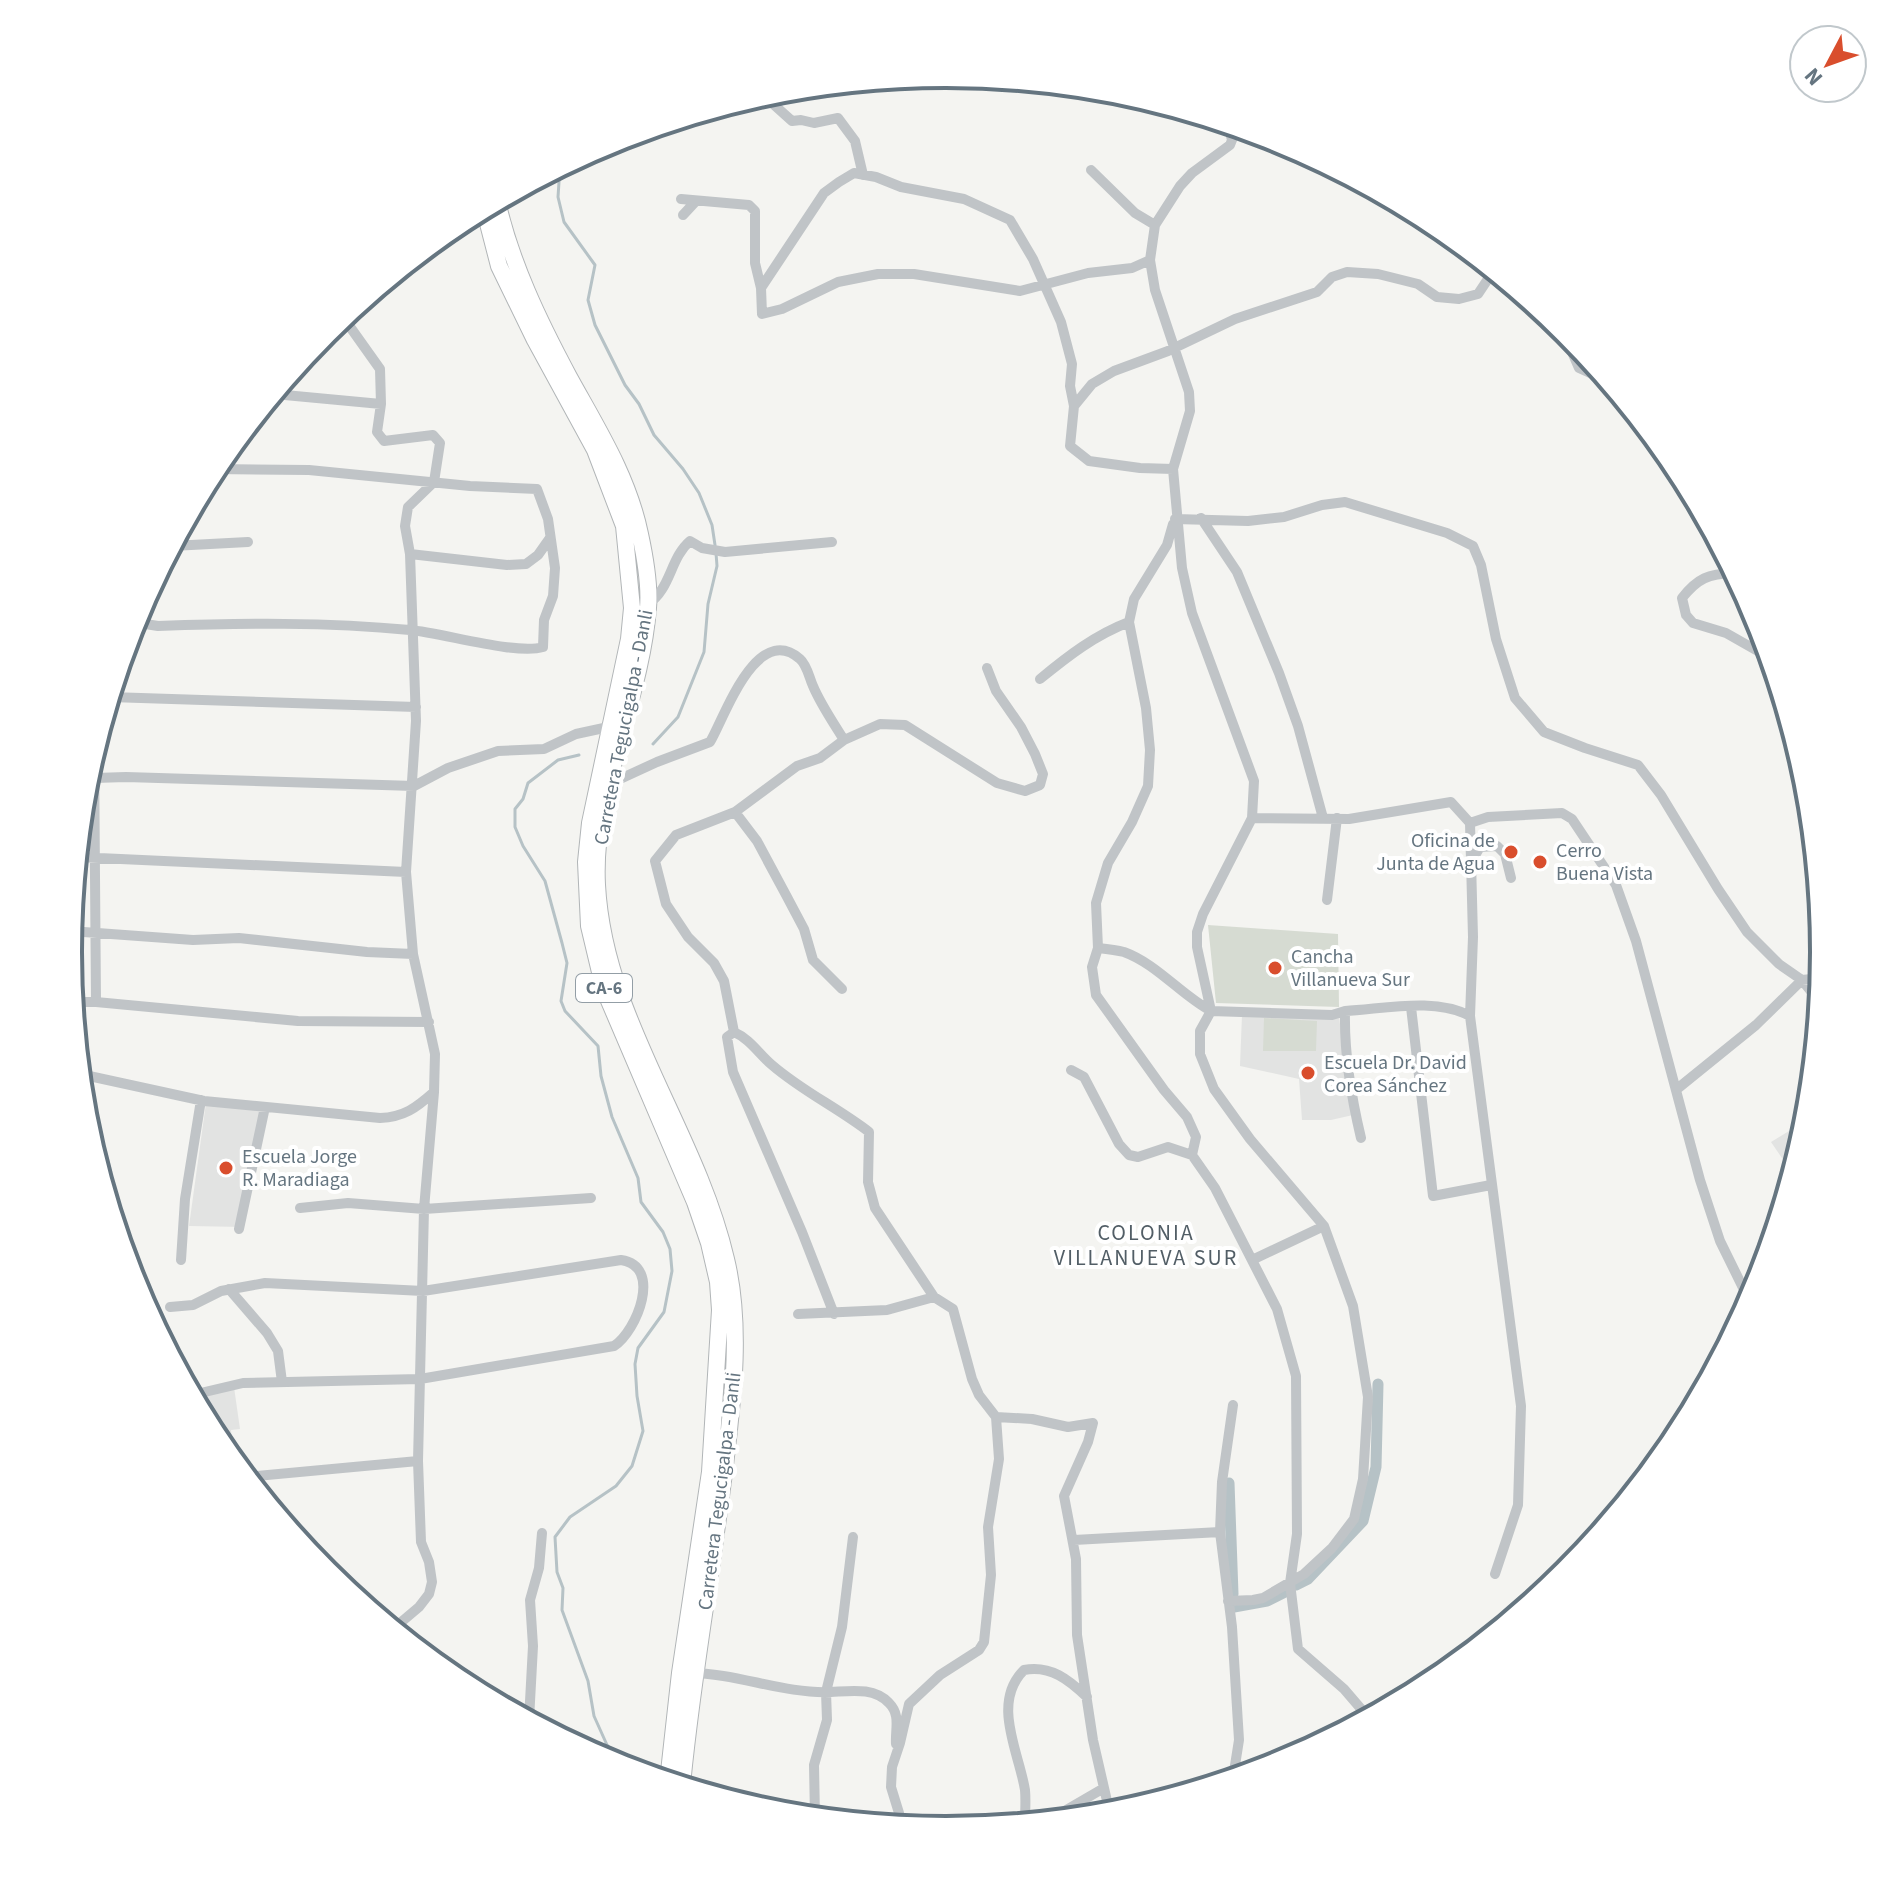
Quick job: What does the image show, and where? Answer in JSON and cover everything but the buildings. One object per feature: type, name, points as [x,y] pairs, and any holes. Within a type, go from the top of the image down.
[{"type":"highway","name":"Carretera Tegucigalpa - Danli","points":[[500,213],[513,260],[567,373],[619,467],[633,502],[641,537],[648,604],[641,658],[617,726]]},
{"type":"highway","name":"Carretera Tegucigalpa - Danli","points":[[487,221],[499,266],[595,450],[624,526],[632,608],[617,726],[604,787],[590,823],[586,862],[589,926],[604,989],[695,1202],[709,1243],[718,1282],[720,1310],[710,1472],[688,1673],[683,1775]]},
{"type":"highway","name":"Carretera Tegucigalpa - Danli","points":[[670,1771],[688,1673]]},
{"type":"street","points":[[775,105],[792,121],[814,123],[838,118],[855,141],[863,175]]},
{"type":"street","points":[[1228,1601],[1263,1598],[1304,1574],[1332,1548],[1354,1519],[1363,1479],[1368,1397],[1353,1306],[1324,1226],[1250,1139],[1214,1089],[1200,1054],[1200,1031],[1211,1011],[1197,947],[1197,932],[1203,914],[1252,818],[1254,781],[1192,613],[1182,568],[1175,519],[1173,469],[1190,411],[1189,392],[1177,348],[1155,290],[1150,260],[1155,225],[1180,186],[1192,173],[1230,145],[1231,137]]},
{"type":"street","points":[[1091,170],[1135,213],[1155,225]]},
{"type":"street","points":[[761,288],[824,193],[854,173],[901,187],[964,199],[1010,220],[1033,259],[1061,322],[1072,364],[1070,386],[1074,406],[1070,446],[1089,461],[1173,469]]},
{"type":"street","points":[[681,199],[753,207],[755,263],[761,288],[762,314],[782,309],[838,282],[878,274],[914,274],[1020,291],[1088,273],[1132,268],[1150,260]]},
{"type":"street","points":[[683,215],[696,201]]},
{"type":"street","points":[[1074,406],[1081,394],[1103,377],[1177,348],[1235,319],[1317,292],[1332,277],[1347,272],[1387,276],[1418,284],[1437,297],[1459,299],[1478,294],[1488,279]]},
{"type":"street","points":[[349,328],[380,369],[381,404],[377,432],[384,441],[433,435],[440,443],[434,482],[408,507],[405,526],[410,554],[416,707],[414,786],[406,872],[413,954],[435,1054],[424,1209],[418,1461],[421,1542],[429,1562],[432,1582],[429,1594],[401,1622]]},
{"type":"street","points":[[286,395],[381,404]]},
{"type":"street","points":[[147,624],[349,625],[413,630],[524,649],[543,647],[544,620],[553,596],[554,555],[548,519],[537,489],[309,470],[230,469]]},
{"type":"street","points":[[1175,519],[1248,521],[1284,517],[1322,505],[1345,502],[1447,533],[1473,546],[1481,565],[1496,639],[1515,698],[1544,732],[1638,765],[1661,795],[1747,932],[1809,988]]},
{"type":"street","points":[[1201,518],[1237,572],[1279,673],[1298,726],[1323,818]]},
{"type":"street","points":[[1175,519],[1167,545],[1134,599],[1129,622],[1146,708],[1150,750],[1148,786],[1108,863],[1096,903],[1098,948],[1092,967],[1096,995],[1187,1117],[1196,1137],[1192,1155]]},
{"type":"street","points":[[410,554],[507,565],[526,564],[538,555],[550,538]]},
{"type":"street","points":[[648,604],[662,592],[681,549],[690,541],[705,549],[725,552],[832,542]]},
{"type":"street","points":[[184,545],[248,542]]},
{"type":"street","points":[[1723,574],[1695,582],[1682,598],[1686,615],[1693,623],[1726,633],[1755,649]]},
{"type":"street","points":[[1040,679],[1075,650],[1110,629],[1129,622]]},
{"type":"street","points":[[604,787],[710,742],[735,690],[767,653],[791,653],[801,660],[844,740]]},
{"type":"street","points":[[734,1032],[724,981],[714,963],[688,937],[666,904],[655,861],[676,835],[735,812],[797,766],[820,758],[844,740],[880,724],[905,725],[997,783],[1025,791],[1040,785],[1043,774],[1035,754],[996,691],[987,668]]},
{"type":"street","points":[[121,697],[416,707]]},
{"type":"street","points":[[100,778],[414,786],[448,768],[498,751],[544,749],[576,734],[617,726]]},
{"type":"street","points":[[1252,818],[1337,818],[1385,814],[1451,802],[1470,823],[1473,937],[1470,1016],[1521,1406],[1518,1505],[1495,1574]]},
{"type":"street","points":[[95,805],[96,1002]]},
{"type":"street","points":[[735,812],[757,841],[804,929],[813,960],[842,989]]},
{"type":"street","points":[[1470,823],[1488,817],[1562,813],[1572,819],[1616,885],[1636,941],[1700,1180],[1720,1241],[1742,1287]]},
{"type":"street","points":[[1327,900],[1337,818]]},
{"type":"street","points":[[1470,865],[1480,847],[1497,846],[1505,854],[1511,878]]},
{"type":"street","points":[[87,857],[406,872]]},
{"type":"street","points":[[83,931],[193,940],[239,938],[413,954]]},
{"type":"street","points":[[1098,948],[1125,953],[1157,971],[1211,1011],[1332,1015],[1345,1011],[1411,1007],[1456,1009],[1470,1016]]},
{"type":"street","points":[[1677,1089],[1756,1025],[1802,980],[1809,979]]},
{"type":"street","points":[[84,1002],[298,1021],[429,1022]]},
{"type":"street","points":[[1411,1007],[1433,1196],[1491,1185]]},
{"type":"street","points":[[1345,1011],[1344,1040],[1350,1094],[1361,1138]]},
{"type":"street","points":[[734,1032],[744,1036],[771,1064],[808,1092],[869,1132],[868,1182],[875,1208],[934,1297],[953,1309],[972,1379],[979,1395],[996,1417],[999,1459],[988,1527],[991,1575],[984,1642],[979,1650],[940,1675],[909,1704],[892,1767],[891,1787],[899,1814]]},
{"type":"street","points":[[734,1032],[727,1037],[733,1072],[807,1243],[834,1314]]},
{"type":"street","points":[[1071,1070],[1084,1077],[1119,1144],[1129,1155],[1138,1157],[1168,1147],[1192,1155],[1215,1188],[1277,1309],[1296,1376],[1297,1534],[1290,1583],[1298,1649],[1336,1681],[1361,1709]]},
{"type":"street","points":[[91,1077],[201,1100],[397,1117],[411,1112],[434,1092]]},
{"type":"street","points":[[181,1260],[185,1199],[201,1100]]},
{"type":"street","points":[[239,1229],[265,1107]]},
{"type":"street","points":[[300,1208],[348,1203],[424,1209],[591,1198]]},
{"type":"street","points":[[1252,1260],[1324,1226]]},
{"type":"street","points":[[170,1307],[193,1305],[229,1289],[265,1283],[423,1291],[621,1260],[630,1261],[638,1271],[643,1291],[640,1310],[628,1334],[614,1346],[420,1379],[243,1383],[203,1392]]},
{"type":"street","points":[[229,1289],[273,1342],[278,1351],[282,1382]]},
{"type":"street","points":[[798,1314],[887,1310],[934,1297]]},
{"type":"street","points":[[1233,1405],[1222,1482],[1220,1532],[1232,1627],[1239,1740],[1235,1766]]},
{"type":"street","points":[[996,1417],[1032,1419],[1068,1427],[1093,1423],[1064,1496],[1074,1540],[1077,1635],[1107,1800]]},
{"type":"street","points":[[259,1476],[418,1461]]},
{"type":"street","points":[[1074,1540],[1220,1532]]},
{"type":"street","points":[[530,1708],[533,1646],[530,1600],[539,1568],[542,1533]]},
{"type":"street","points":[[815,1806],[814,1765],[827,1720],[826,1692],[842,1627],[853,1537]]},
{"type":"street","points":[[1025,1812],[1025,1792],[1009,1727],[1011,1689],[1024,1670],[1038,1667],[1066,1677],[1087,1697]]},
{"type":"street","points":[[688,1673],[826,1692],[857,1690],[876,1694],[888,1701],[896,1712],[897,1754]]},
{"type":"street","points":[[1072,1807],[1104,1788]]},
{"type":"shaded area","name":"Cancha Villanueva Sur","points":[[1208,925],[1338,934],[1339,1007],[1216,1003]]},
{"type":"shaded area","name":"Escuela Dr. David Corea Sánchez","points":[[1242,1015],[1339,1017],[1353,1115],[1331,1120],[1302,1120],[1299,1079],[1240,1066]]},
{"type":"shaded area","points":[[1264,1018],[1317,1021],[1316,1051],[1263,1051]]},
{"type":"shaded area","name":"Escuela Jorge R. Maradiaga","points":[[206,1103],[266,1110],[244,1227],[189,1226]]},
{"type":"shaded area","points":[[1791,1130],[1784,1161],[1771,1142]]},
{"type":"shaded area","points":[[234,1387],[240,1429],[231,1430],[232,1437],[228,1432],[205,1395]]},
{"type":"waterway","points":[[559,180],[558,197],[564,222],[595,265],[588,300],[595,325],[654,435],[699,493],[712,525],[715,545]]},
{"type":"waterway","points":[[653,744],[678,717],[704,652],[708,604],[717,566],[716,553]]},
{"type":"waterway","points":[[579,755],[558,760],[528,783],[523,799],[515,809],[515,827],[545,881],[562,943],[567,963],[561,1001],[565,1011],[598,1046],[601,1076],[612,1117],[638,1178],[641,1202],[663,1232],[670,1249],[672,1271],[664,1312],[638,1348],[635,1364],[643,1431],[632,1466],[616,1486],[570,1517],[555,1537],[557,1572],[563,1588],[562,1610],[588,1681],[594,1716],[609,1747]]},
{"type":"waterway","points":[[1296,1585],[1308,1579],[1363,1521],[1376,1467],[1378,1384]]},
{"type":"waterway","points":[[1229,1483],[1233,1594]]},
{"type":"waterway","points":[[1234,1604],[1234,1607],[1267,1601],[1285,1592]]},
{"type":"place","name":"Oficina de Junta de Agua","points":[[1511,852]]},
{"type":"place","name":"Cerro Buena Vista","points":[[1540,862]]},
{"type":"place","name":"Cancha Villanueva Sur","points":[[1275,968]]},
{"type":"place","name":"Escuela Dr. David Corea Sánchez","points":[[1308,1073]]},
{"type":"place","name":"Escuela Jorge R. Maradiaga","points":[[226,1168]]},
{"type":"district","name":"COLONIA VILLANUEVA SUR","points":[[1146,1244]]}]
